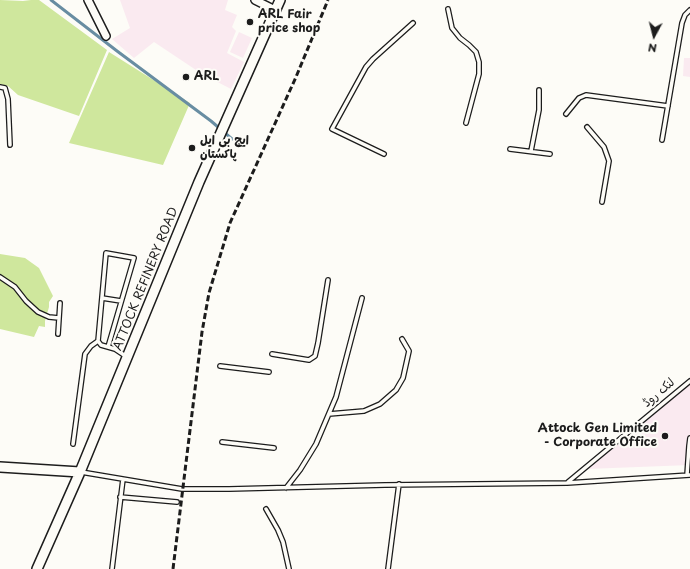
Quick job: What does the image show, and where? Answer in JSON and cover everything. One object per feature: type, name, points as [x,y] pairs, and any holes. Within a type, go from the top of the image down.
[{"type":"street","points":[[88,0],[106,36]]},
{"type":"street","points":[[255,0],[276,10]]},
{"type":"street","name":"ATTOCK REFINERY ROAD","points":[[37,569],[80,472],[199,182],[280,0]]},
{"type":"street","points":[[0,467],[80,472]]},
{"type":"lane","points":[[448,9],[452,28],[460,38],[476,52],[479,62],[479,74],[466,123]]},
{"type":"lane","points":[[662,140],[682,23],[685,15],[690,10]]},
{"type":"lane","points":[[384,154],[332,129],[366,67],[413,23]]},
{"type":"lane","points":[[0,86],[5,88],[8,99],[10,145]]},
{"type":"lane","points":[[531,151],[539,110],[539,90]]},
{"type":"lane","points":[[566,114],[579,98],[586,95],[668,106]]},
{"type":"lane","points":[[587,127],[604,147],[609,161],[602,202]]},
{"type":"lane","points":[[510,149],[550,154]]},
{"type":"lane","points":[[108,347],[134,258],[106,253],[98,341],[101,345],[108,347],[115,349],[127,357]]},
{"type":"lane","points":[[0,277],[15,287],[38,312],[49,317],[59,318]]},
{"type":"lane","points":[[272,354],[309,360],[315,356],[328,280]]},
{"type":"lane","points":[[102,298],[121,301]]},
{"type":"lane","points":[[286,488],[300,470],[316,444],[336,397],[362,298]]},
{"type":"lane","points":[[58,334],[60,302]]},
{"type":"lane","points":[[329,414],[364,411],[380,404],[396,390],[403,378],[409,351],[402,339]]},
{"type":"lane","points":[[73,444],[85,354],[91,346],[98,341]]},
{"type":"lane","points":[[220,366],[269,372]]},
{"type":"lane","name":"لنک روڈ","points":[[567,483],[690,380]]},
{"type":"lane","points":[[80,472],[182,489],[229,490],[399,484],[567,483],[689,475],[690,438]]},
{"type":"lane","points":[[222,442],[274,448]]},
{"type":"lane","points":[[112,569],[123,478]]},
{"type":"lane","points":[[388,569],[399,484]]},
{"type":"lane","points":[[120,497],[177,502]]},
{"type":"lane","points":[[266,509],[283,542],[289,569]]},
{"type":"shaded area","points":[[120,0],[228,0],[225,10],[237,15],[232,27],[236,31],[227,53],[244,62],[231,89],[202,74],[154,42],[134,58],[112,39],[130,28]]},
{"type":"shaded area","points":[[239,32],[252,38],[243,58],[230,52]]},
{"type":"shaded area","points":[[684,58],[690,58],[690,77],[683,76]]},
{"type":"shaded area","points":[[690,380],[690,465],[587,469]]},
{"type":"green space","points":[[0,0],[39,0],[107,50],[79,116],[18,95],[8,86],[0,84]]},
{"type":"green space","points":[[109,52],[190,103],[163,165],[69,143]]},
{"type":"green space","points":[[0,254],[25,258],[39,268],[53,296],[49,302],[45,327],[39,326],[34,337],[0,329]]},
{"type":"waterway","points":[[51,0],[211,121],[232,139]]},
{"type":"railway","points":[[173,569],[202,332],[209,293],[230,223],[296,77],[328,0]]},
{"type":"place","name":"ARL Fair price shop","points":[[250,22]]},
{"type":"place","name":"ARL","points":[[186,77]]},
{"type":"place","name":"ایچ بی ایل پاکستان","points":[[192,148]]},
{"type":"place","name":"Attock Gen Limited - Corporate Office","points":[[665,436]]}]
